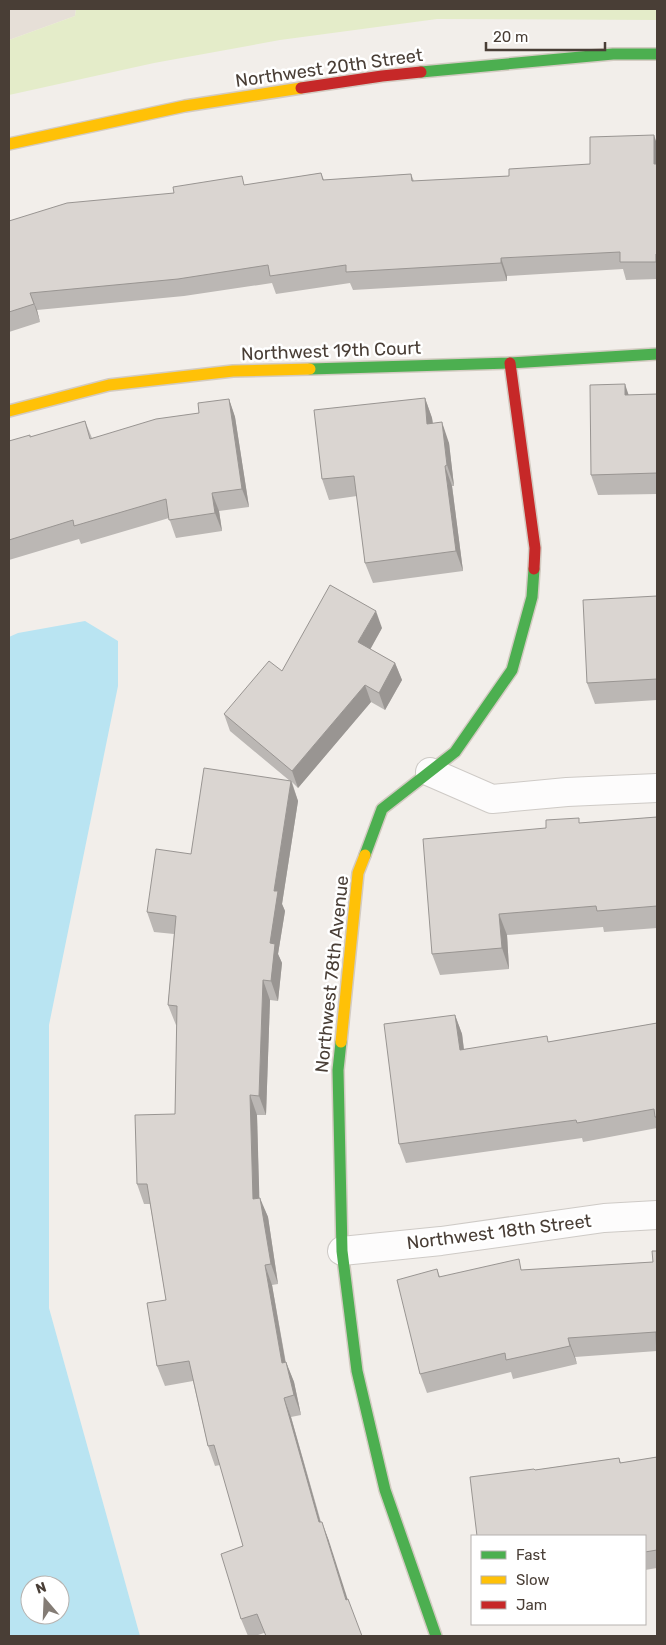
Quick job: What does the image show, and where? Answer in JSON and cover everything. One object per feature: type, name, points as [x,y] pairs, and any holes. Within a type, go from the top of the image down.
[{"type":"street","name":"Northwest 20th Street","points":[[9,144],[184,106],[382,76],[613,54],[657,54]]},
{"type":"street","name":"Northwest 19th Court","points":[[9,410],[110,385],[233,371],[510,364],[657,354]]},
{"type":"street","name":"Northwest 78th Avenue","points":[[436,1636],[386,1490],[358,1371],[342,1251],[338,1070],[358,873],[382,809],[455,752],[512,670],[532,597],[535,548],[510,364]]},
{"type":"street","points":[[430,772],[492,800],[567,792],[657,788]]},
{"type":"street","name":"Northwest 18th Street","points":[[342,1251],[441,1241],[604,1218],[657,1215]]},
{"type":"shaded area","points":[[9,9],[76,9],[75,16],[9,40]]},
{"type":"green space","points":[[76,9],[657,9],[657,20],[437,19],[280,40],[154,63],[9,95],[9,40],[75,16]]},
{"type":"water","points":[[85,621],[118,641],[118,686],[49,1025],[49,1308],[140,1636],[9,1636],[9,637],[18,633]]},
{"type":"building","points":[[654,135],[654,164],[657,164],[656,262],[620,262],[620,252],[501,258],[501,263],[346,272],[346,265],[270,276],[268,265],[178,279],[30,293],[34,304],[9,312],[9,221],[67,203],[174,193],[173,187],[242,176],[244,185],[321,173],[323,180],[411,174],[412,181],[509,176],[509,169],[590,164],[590,137]]},
{"type":"building","points":[[625,384],[625,395],[657,394],[657,473],[591,475],[590,385]]},
{"type":"building","points":[[425,398],[427,424],[442,422],[447,465],[445,466],[456,551],[365,563],[354,476],[322,479],[314,410]]},
{"type":"building","points":[[229,399],[242,489],[212,493],[215,513],[169,520],[166,499],[74,526],[73,520],[9,540],[9,441],[85,421],[90,439],[156,419],[199,413],[198,403]]},
{"type":"building","points":[[330,585],[376,611],[358,642],[395,663],[379,693],[365,685],[292,771],[224,714],[269,661],[282,671]]},
{"type":"building","points":[[657,596],[657,679],[587,683],[583,600]]},
{"type":"building","points":[[204,768],[291,781],[274,891],[278,891],[270,943],[275,944],[271,981],[263,980],[259,1096],[250,1095],[253,1199],[260,1198],[271,1264],[265,1265],[282,1363],[286,1362],[294,1395],[284,1398],[319,1522],[322,1522],[346,1600],[348,1599],[362,1636],[266,1636],[257,1614],[241,1619],[221,1554],[243,1546],[214,1445],[208,1446],[189,1361],[157,1366],[147,1303],[166,1300],[147,1184],[137,1184],[135,1115],[175,1114],[177,1006],[168,1005],[176,916],[147,912],[156,849],[191,854]]},
{"type":"building","points":[[657,817],[657,906],[597,911],[596,906],[499,914],[502,948],[432,954],[423,839],[546,828],[546,820],[579,818],[579,823]]},
{"type":"building","points":[[455,1015],[460,1050],[547,1036],[548,1042],[657,1023],[657,1117],[655,1117],[654,1109],[577,1123],[576,1120],[399,1144],[384,1024]]},
{"type":"building","points":[[652,1251],[657,1251],[657,1359],[656,1332],[568,1338],[570,1346],[506,1360],[505,1353],[420,1374],[397,1280],[437,1269],[439,1277],[519,1259],[521,1270],[653,1262]]},
{"type":"building","points":[[657,1457],[657,1550],[646,1552],[646,1535],[477,1535],[470,1477],[619,1458],[620,1463]]},
{"type":"traffic: fast","points":[[421,72],[613,54],[657,54]]},
{"type":"traffic: fast","points":[[310,369],[510,363],[657,354]]},
{"type":"traffic: fast","points":[[365,855],[382,809],[455,752],[512,670],[532,597],[534,569]]},
{"type":"traffic: fast","points":[[341,1042],[338,1070],[342,1251],[357,1371],[385,1490],[436,1636]]},
{"type":"traffic: slow","points":[[9,144],[185,106],[301,88]]},
{"type":"traffic: slow","points":[[9,411],[109,385],[233,371],[310,369]]},
{"type":"traffic: slow","points":[[341,1042],[358,873],[365,855]]},
{"type":"traffic: jam","points":[[301,88],[421,72]]},
{"type":"traffic: jam","points":[[510,363],[535,548],[534,569]]}]
